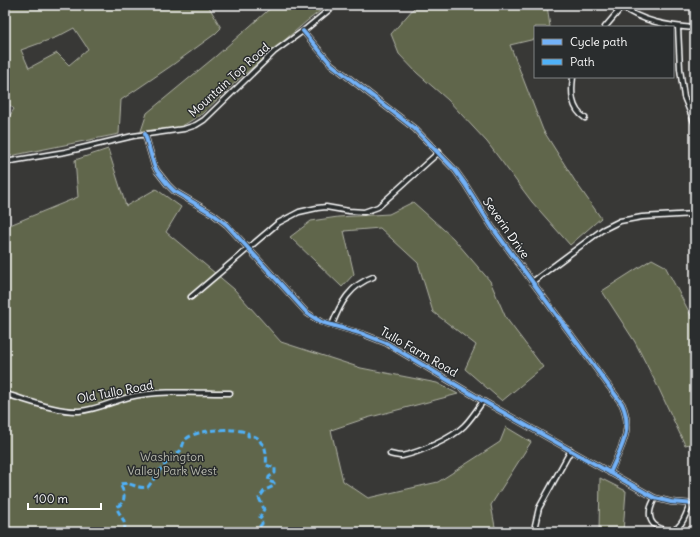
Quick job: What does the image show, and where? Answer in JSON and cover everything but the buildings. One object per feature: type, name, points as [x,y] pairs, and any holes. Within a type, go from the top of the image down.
[{"type":"street","name":"Mountain Top Road","points":[[5,162],[65,152],[145,134],[184,129],[196,125],[204,120],[274,52],[335,5]]},
{"type":"street","points":[[606,26],[621,6],[648,20],[672,26]]},
{"type":"street","points":[[674,26],[695,28]]},
{"type":"street","points":[[678,27],[680,69],[684,97],[695,124]]},
{"type":"street","name":"Severin Drive","points":[[303,31],[331,64],[415,128],[455,170],[492,227],[622,404],[626,414],[626,436],[610,473]]},
{"type":"street","points":[[573,78],[573,102],[579,114],[585,118]]},
{"type":"street","name":"Tullo Farm Road","points":[[145,134],[154,165],[168,185],[181,196],[227,225],[307,313],[321,322],[332,326],[376,338],[482,401],[656,498],[671,502],[692,504]]},
{"type":"street","points":[[191,297],[278,223],[299,212],[326,207],[364,212],[378,207],[438,152]]},
{"type":"street","points":[[532,282],[602,230],[620,221],[642,217],[695,214]]},
{"type":"street","points":[[332,326],[339,307],[349,293],[359,284],[373,277]]},
{"type":"street","name":"Old Tullo Road","points":[[5,394],[67,411],[80,411],[128,397],[142,395],[172,392],[230,393]]},
{"type":"street","points":[[390,454],[401,456],[446,439],[463,426],[482,401]]},
{"type":"street","points":[[537,531],[535,525],[539,508],[570,450]]},
{"type":"street","points":[[656,498],[650,510],[651,520],[654,525],[666,530],[671,530],[680,525],[692,504]]},
{"type":"green space","points":[[5,5],[208,5],[221,28],[171,66],[121,100],[119,134],[5,157],[5,123],[14,109],[5,101]],"holes":[[[74,28],[88,49],[69,65],[57,53],[29,68],[21,50],[57,37]]]},
{"type":"green space","points":[[274,5],[328,5],[238,80],[202,114],[179,128],[141,131],[147,113],[216,56]]},
{"type":"green space","points":[[433,5],[547,5],[550,26],[534,26],[534,39],[510,45],[543,130],[575,181],[601,218],[570,245],[532,202],[487,142],[448,100],[417,73],[399,54],[391,34],[414,8]]},
{"type":"green space","name":"Washington Valley Park West","points":[[108,149],[126,206],[156,189],[181,207],[166,232],[234,289],[281,342],[361,368],[437,383],[458,394],[367,418],[331,430],[343,481],[368,498],[438,482],[500,442],[506,427],[531,442],[491,505],[496,532],[5,532],[5,227],[78,197],[75,160]]},
{"type":"green space","points":[[413,202],[453,238],[490,281],[506,318],[543,367],[502,401],[465,369],[476,345],[433,312],[418,263],[380,228],[344,231],[354,274],[342,287],[290,237],[311,221],[338,217],[389,214]]},
{"type":"green space","points":[[652,259],[665,266],[695,323],[695,443],[685,445],[635,342],[602,291]]},
{"type":"green space","points":[[600,478],[626,491],[623,532],[599,532]]},
{"type":"marked path","points":[[124,532],[125,525],[117,509],[124,499],[120,484],[124,483],[144,488],[148,487],[163,466],[181,450],[186,439],[198,433],[216,430],[242,431],[248,433],[248,436],[254,436],[264,445],[266,465],[275,468],[275,473],[269,477],[268,481],[274,483],[274,486],[265,490],[259,498],[264,509],[260,517],[262,519],[262,524],[258,528],[259,532]]},
{"type":"marked path","points":[[284,532],[292,532]]},
{"type":"cycle path","points":[[303,31],[331,64],[415,129],[455,170],[492,227],[622,404],[627,422],[626,431],[610,473]]},
{"type":"cycle path","points":[[145,134],[154,165],[168,185],[174,191],[213,214],[227,225],[307,313],[321,322],[363,334],[386,343],[483,401],[655,498],[671,502],[695,504]]}]
